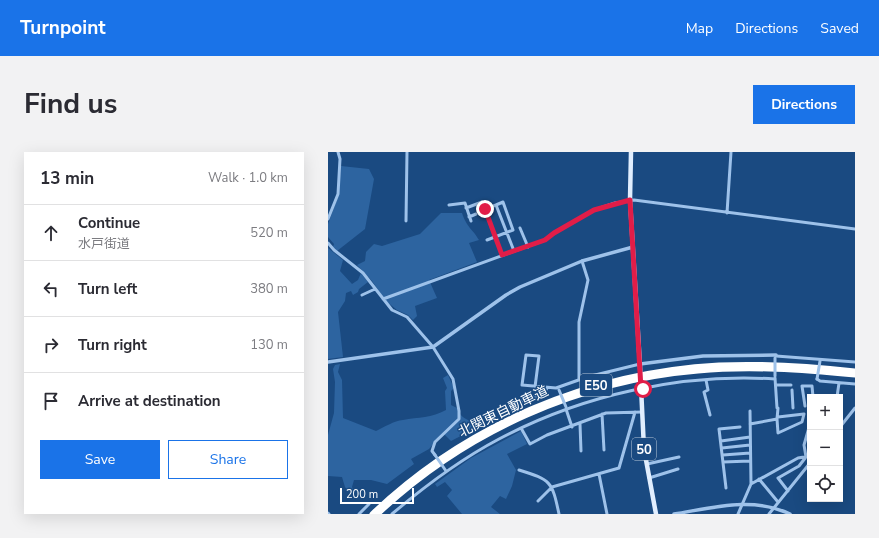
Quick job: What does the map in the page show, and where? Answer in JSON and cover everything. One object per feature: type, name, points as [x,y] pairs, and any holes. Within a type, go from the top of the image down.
[{"type":"highway","name":"北関東自動車道","points":[[372,514],[419,473],[475,437],[538,405],[600,384],[654,372],[720,365],[778,365],[855,371]]},
{"type":"highway","name":"北関東自動車道","points":[[378,514],[422,477],[477,440],[534,412],[601,388],[655,376],[720,369],[778,369],[855,375]]},
{"type":"main road","name":"50","points":[[631,152],[630,200],[640,399],[647,464],[656,514]]},
{"type":"street","points":[[328,219],[338,194],[340,159],[338,152]]},
{"type":"street","points":[[406,221],[407,152]]},
{"type":"street","points":[[727,214],[731,152]]},
{"type":"street","points":[[383,299],[502,255],[528,247],[545,240],[554,233],[594,210],[630,200],[661,202],[727,214],[855,230]]},
{"type":"street","points":[[466,208],[482,202],[502,255]]},
{"type":"street","points":[[485,209],[503,202],[513,230],[487,240]]},
{"type":"street","points":[[449,205],[465,203],[470,219],[476,214]]},
{"type":"street","points":[[496,205],[514,251]]},
{"type":"street","points":[[520,228],[528,247]]},
{"type":"street","points":[[328,243],[334,250],[363,273],[395,313],[407,317],[433,347],[453,379],[460,415],[459,419],[435,442],[432,452],[447,471]]},
{"type":"street","points":[[328,362],[433,347],[513,290],[582,261],[633,247]]},
{"type":"street","points":[[579,380],[579,322],[588,280],[582,261]]},
{"type":"street","points":[[362,295],[375,289]]},
{"type":"street","points":[[536,387],[539,356],[526,355],[522,385],[536,387],[559,389],[579,380],[639,365],[703,356],[776,357],[855,362]]},
{"type":"street","points":[[750,424],[778,418],[804,414],[802,422],[778,433],[778,418],[775,378],[776,357]]},
{"type":"street","points":[[820,360],[817,379],[855,384]]},
{"type":"street","points":[[392,514],[447,471],[474,453],[521,428],[566,408],[640,388],[706,380],[775,378]]},
{"type":"street","points":[[706,380],[708,390],[704,392],[710,415]]},
{"type":"street","points":[[837,394],[839,383]]},
{"type":"street","points":[[776,385],[791,385]]},
{"type":"street","points":[[805,406],[802,386],[812,386],[813,394]]},
{"type":"street","points":[[508,411],[508,406],[544,393],[547,388]]},
{"type":"street","points":[[559,389],[572,427]]},
{"type":"street","points":[[792,390],[793,408]]},
{"type":"street","points":[[843,423],[855,408]]},
{"type":"street","points":[[738,514],[751,484],[750,411]]},
{"type":"street","points":[[521,428],[530,444],[547,435],[580,424],[602,414],[610,412],[642,412]]},
{"type":"street","points":[[538,501],[552,487],[619,468],[635,412]]},
{"type":"street","points":[[602,414],[604,450]]},
{"type":"street","points":[[580,424],[581,451]]},
{"type":"street","points":[[726,488],[720,429],[740,427]]},
{"type":"street","points":[[807,434],[804,445],[807,453]]},
{"type":"street","points":[[721,441],[750,438]]},
{"type":"street","points":[[722,448],[750,445]]},
{"type":"street","points":[[722,455],[750,453]]},
{"type":"street","points":[[751,484],[798,458],[807,456]]},
{"type":"street","points":[[647,464],[679,457]]},
{"type":"street","points":[[788,491],[778,478],[799,466],[807,457]]},
{"type":"street","points":[[723,462],[750,461]]},
{"type":"street","points":[[769,514],[808,466]]},
{"type":"street","points":[[649,478],[678,469]]},
{"type":"street","points":[[519,470],[543,478],[552,487],[560,514]]},
{"type":"street","points":[[599,474],[607,514]]},
{"type":"street","points":[[759,479],[778,502]]},
{"type":"street","points":[[359,514],[369,504]]},
{"type":"street","points":[[674,514],[742,504],[756,504],[774,507],[790,514]]},
{"type":"shaded area","points":[[341,166],[369,169],[374,179],[365,229],[337,251],[333,247],[334,244],[328,237],[328,224],[338,197]]},
{"type":"shaded area","points":[[441,213],[462,213],[468,225],[479,240],[469,243],[477,262],[429,280],[437,298],[415,306],[417,316],[413,320],[408,315],[397,310],[386,301],[372,281],[357,265],[365,261],[366,252],[374,244],[382,246],[420,234]]},
{"type":"shaded area","points":[[328,248],[343,260],[340,271],[352,284],[358,280],[361,273],[368,282],[353,295],[351,291],[346,293],[345,301],[338,312],[343,357],[328,359]]},
{"type":"shaded area","points":[[340,364],[338,372],[342,380],[343,418],[376,431],[396,422],[441,413],[446,410],[445,391],[447,388],[443,378],[448,375],[454,388],[451,391],[451,405],[457,408],[464,418],[476,423],[484,424],[451,441],[443,433],[429,449],[411,459],[414,464],[387,484],[371,480],[354,480],[352,487],[354,492],[351,495],[345,487],[342,477],[328,476],[328,435],[334,413],[335,382],[333,369],[335,365]]},
{"type":"shaded area","points":[[521,431],[527,444],[507,454],[516,470],[512,486],[506,499],[500,496],[491,507],[500,514],[462,514],[447,496],[452,490],[445,482],[437,487],[435,484],[471,458]]},
{"type":"route","points":[[485,209],[502,255],[545,240],[554,233],[574,223],[594,210],[630,200],[638,351],[641,389],[643,389]]}]
